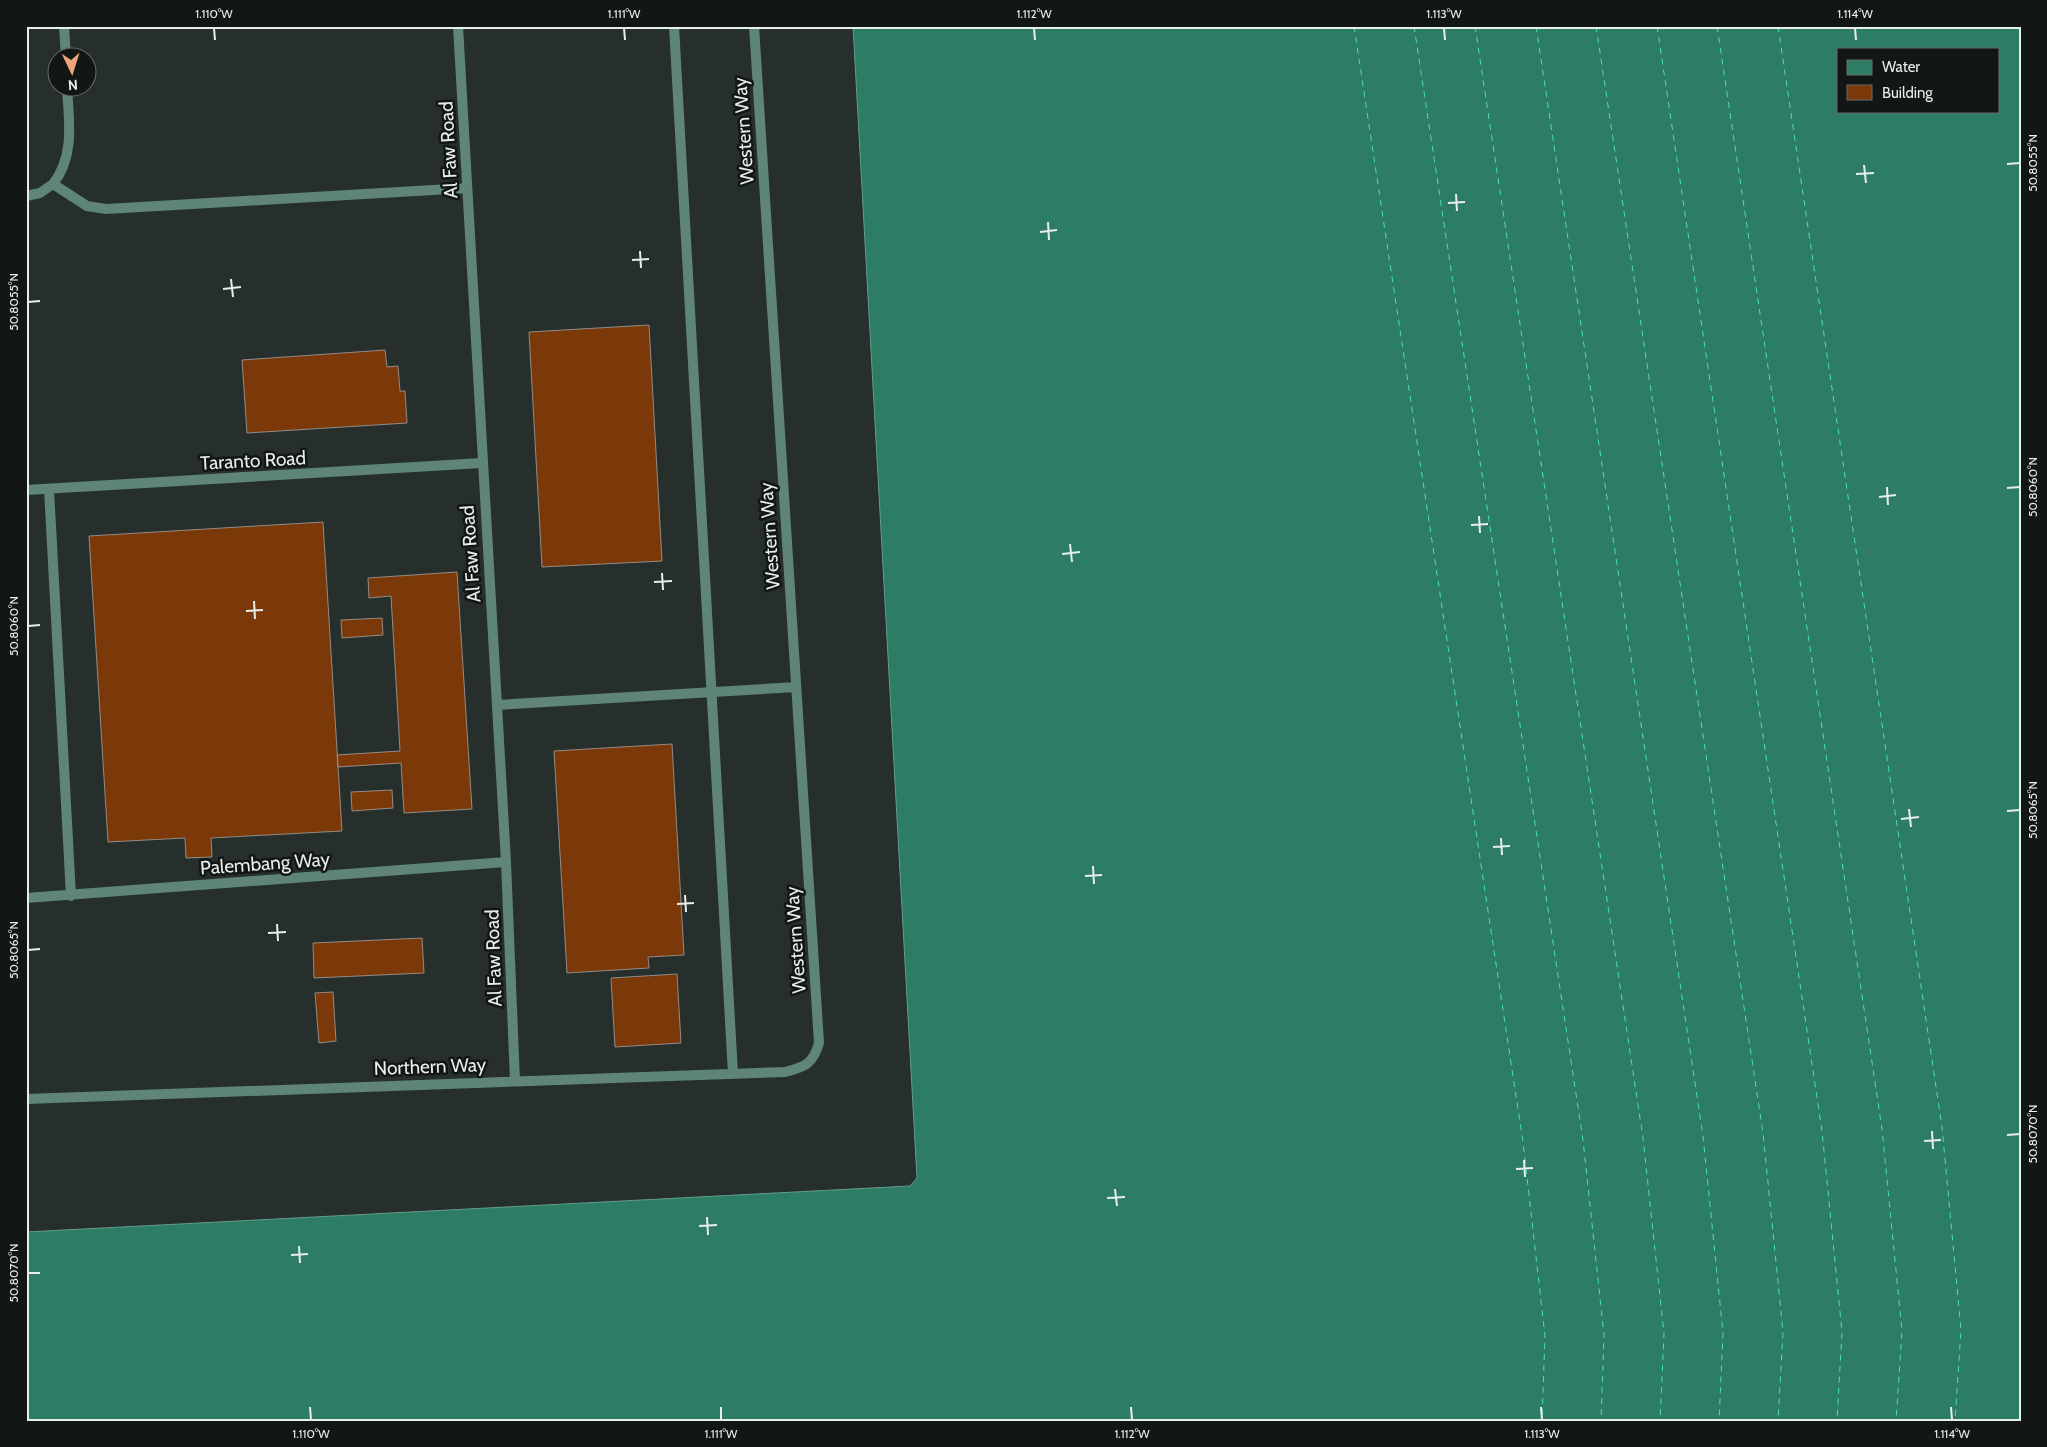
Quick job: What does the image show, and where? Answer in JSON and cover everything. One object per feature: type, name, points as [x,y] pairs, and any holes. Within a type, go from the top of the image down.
[{"type":"lane","points":[[64,26],[65,48]]},
{"type":"lane","name":"Al Faw Road","points":[[458,26],[506,862],[515,1081]]},
{"type":"lane","points":[[674,26],[733,1074]]},
{"type":"lane","name":"Western Way","points":[[754,26],[819,1043]]},
{"type":"lane","points":[[26,196],[40,193],[52,184],[62,170],[68,153],[67,98]]},
{"type":"lane","points":[[52,184],[87,206],[106,210],[467,188]]},
{"type":"lane","name":"Taranto Road","points":[[26,490],[482,464]]},
{"type":"lane","points":[[49,489],[71,896]]},
{"type":"lane","points":[[497,705],[796,688]]},
{"type":"lane","name":"Palembang Way","points":[[26,898],[506,862]]},
{"type":"lane","name":"Northern Way","points":[[26,1099],[784,1072],[803,1067],[813,1059],[819,1043]]},
{"type":"water","points":[[853,26],[2021,26],[2021,1421],[26,1421],[26,1232],[910,1186],[917,1178]]},
{"type":"building","points":[[649,325],[662,561],[542,567],[529,332]]},
{"type":"building","points":[[385,350],[387,367],[398,366],[400,391],[405,391],[407,423],[247,433],[242,360]]},
{"type":"building","points":[[323,522],[342,831],[211,838],[212,857],[186,858],[185,838],[108,842],[89,536]]},
{"type":"building","points":[[457,572],[472,809],[404,813],[401,763],[338,767],[337,755],[400,751],[391,596],[369,598],[368,578]]},
{"type":"building","points":[[382,618],[383,635],[342,638],[341,620]]},
{"type":"building","points":[[672,744],[684,955],[648,957],[649,968],[567,973],[554,751]]},
{"type":"building","points":[[392,790],[393,808],[352,811],[351,792]]},
{"type":"building","points":[[422,938],[424,973],[314,978],[313,943]]},
{"type":"building","points":[[677,974],[681,1043],[615,1047],[611,978]]},
{"type":"building","points":[[333,992],[336,1041],[319,1043],[315,993]]},
{"type":"ferry route","points":[[1354,26],[1523,1142],[1545,1336],[1542,1421]]},
{"type":"ferry route","points":[[1414,26],[1583,1140],[1604,1335],[1601,1421]]},
{"type":"ferry route","points":[[1475,26],[1643,1138],[1664,1334],[1660,1421]]},
{"type":"ferry route","points":[[1536,26],[1703,1136],[1723,1333],[1719,1421]]},
{"type":"ferry route","points":[[1596,26],[1763,1133],[1783,1332],[1778,1421]]},
{"type":"ferry route","points":[[1657,26],[1822,1131],[1842,1332],[1837,1421]]},
{"type":"ferry route","points":[[1717,26],[1882,1129],[1902,1331],[1896,1421]]},
{"type":"ferry route","points":[[1778,26],[1942,1127],[1961,1330],[1955,1421]]}]
